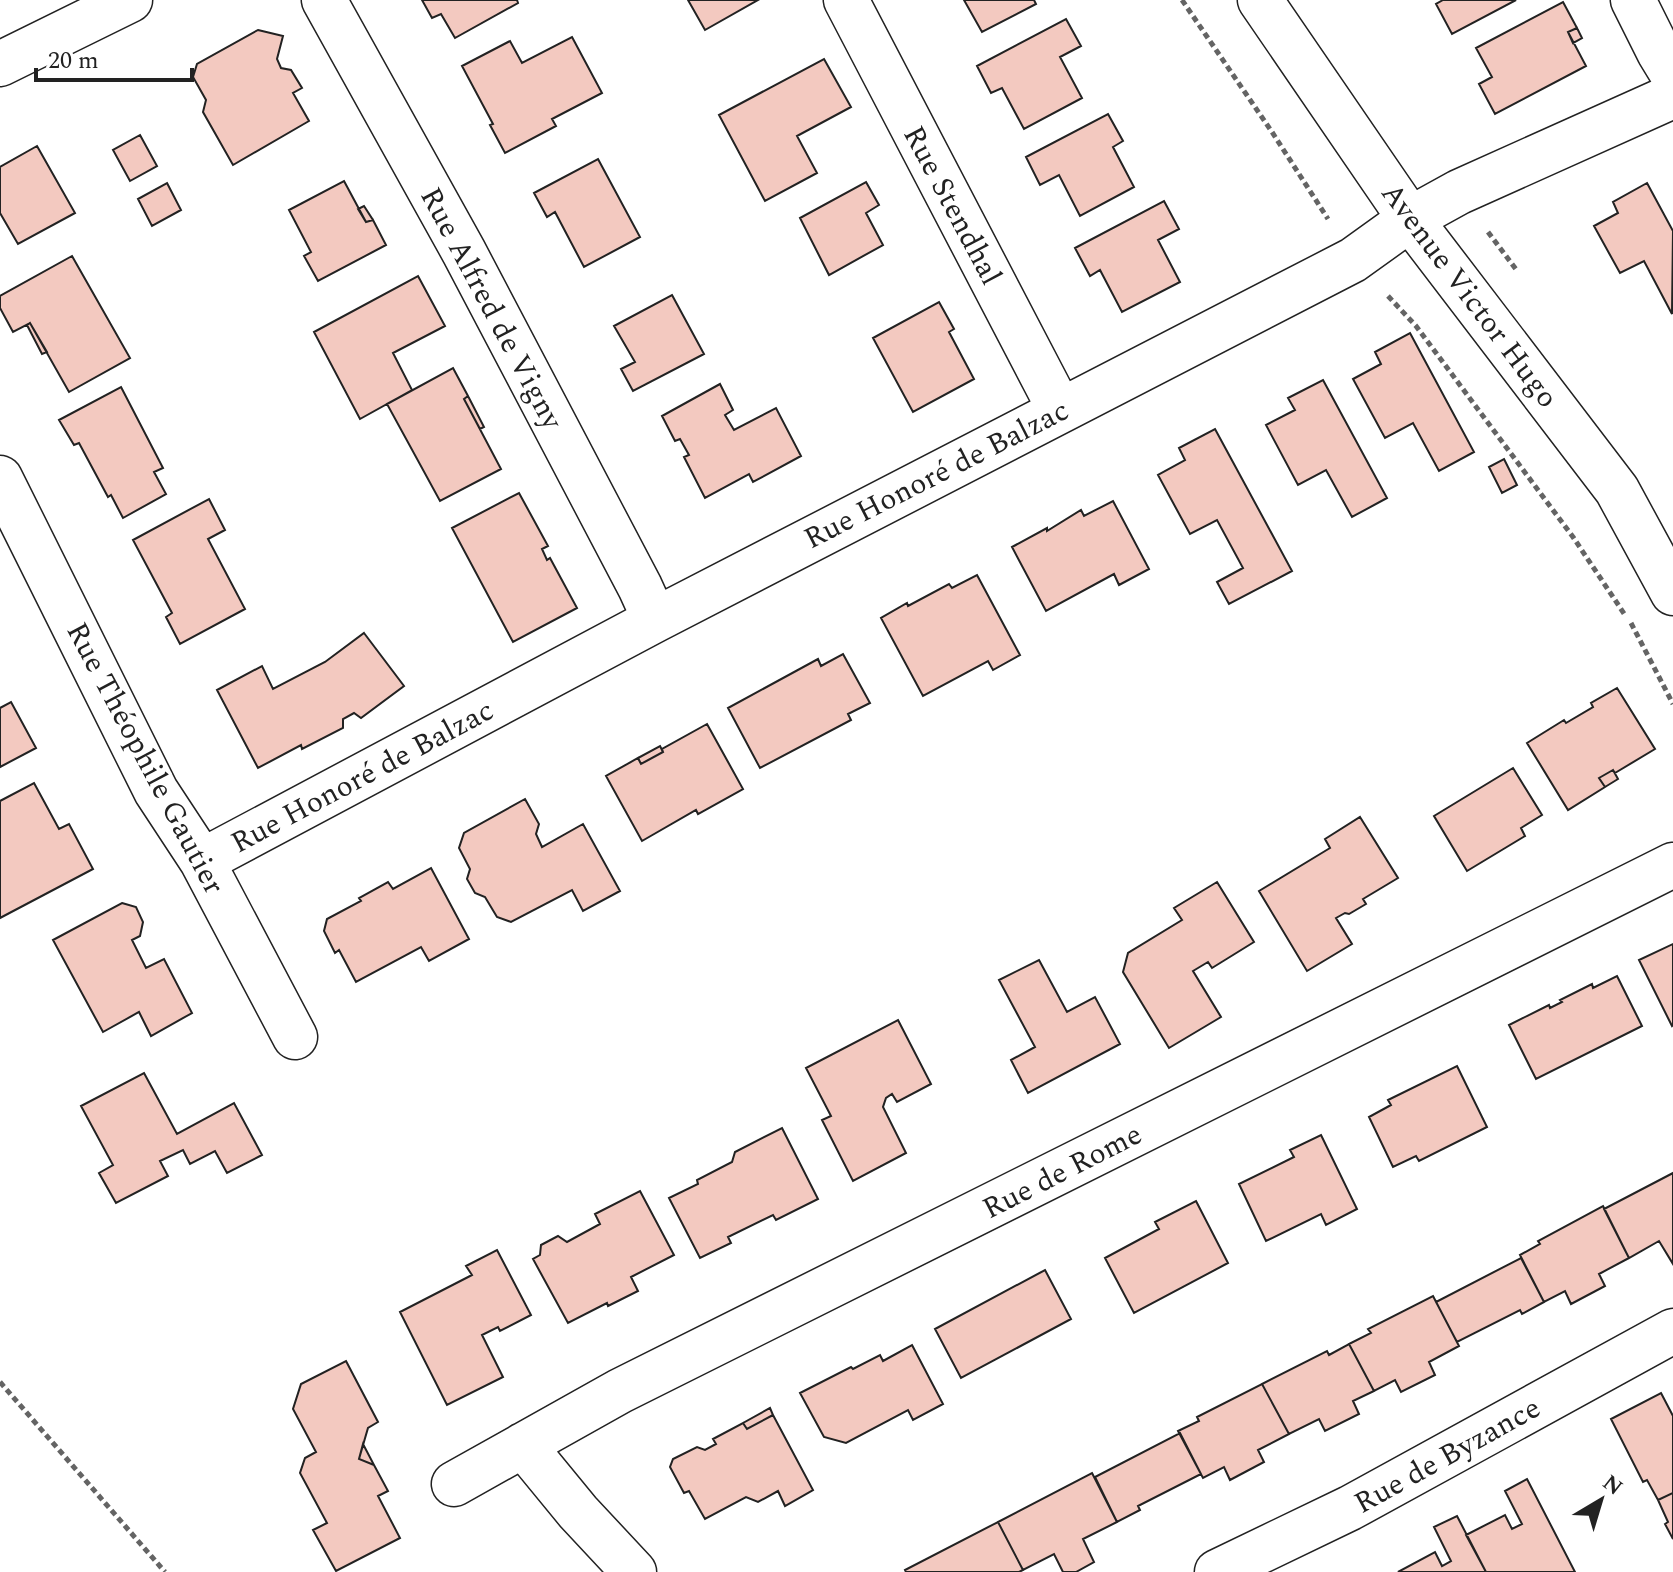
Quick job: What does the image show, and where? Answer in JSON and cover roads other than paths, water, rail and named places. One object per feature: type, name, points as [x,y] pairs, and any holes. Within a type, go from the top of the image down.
[{"type":"street","points":[[0,64],[130,0]]},
{"type":"street","name":"Rue Alfred de Vigny","points":[[324,0],[464,252],[655,620]]},
{"type":"street","name":"Rue Stendhal","points":[[846,0],[1060,410]]},
{"type":"street","name":"Avenue Victor Hugo","points":[[1260,0],[1410,219],[1617,490],[1673,593]]},
{"type":"street","points":[[1633,0],[1673,75]]},
{"type":"street","name":"Rue Honoré de Balzac","points":[[202,861],[655,620],[1353,260],[1410,219],[1459,192],[1673,96]]},
{"type":"street","name":"Rue Théophile Gautier","points":[[0,478],[156,791],[202,861],[295,1037]]},
{"type":"street","name":"Rue de Rome","points":[[454,1484],[634,1384],[1673,865]]},
{"type":"street","name":"Rue de Byzance","points":[[1217,1572],[1350,1508],[1673,1331]]},
{"type":"street","points":[[523,1445],[578,1512],[634,1572]]}]
